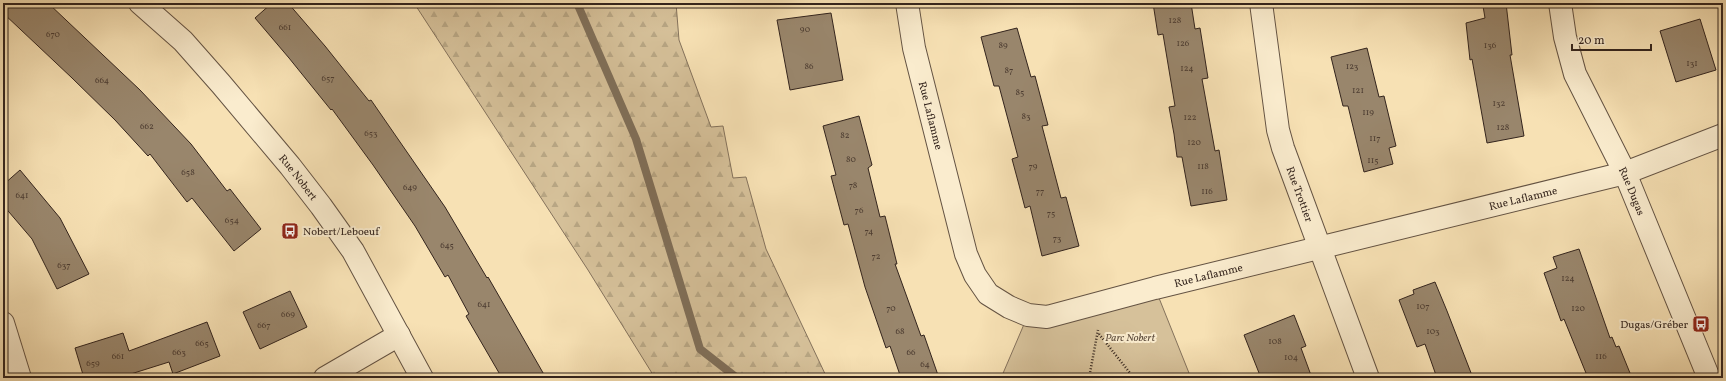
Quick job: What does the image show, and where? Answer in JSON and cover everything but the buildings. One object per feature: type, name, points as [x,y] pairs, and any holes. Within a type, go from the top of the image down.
[{"type":"street","name":"Rue Nobert","points":[[140,3],[197,58],[290,166],[312,195],[354,252],[422,378]]},
{"type":"street","name":"Rue Laflamme","points":[[908,3],[914,48],[966,254],[975,275],[988,294],[1009,307],[1028,315],[1047,317],[1625,173],[1723,135]]},
{"type":"street","name":"Rue Trottier","points":[[1261,3],[1278,130],[1283,148],[1368,378]]},
{"type":"street","name":"Rue Dugas","points":[[1560,3],[1565,37],[1575,74],[1625,173],[1709,378]]},
{"type":"street","points":[[3,323],[20,378]]},
{"type":"street","points":[[325,378],[398,335]]},
{"type":"path","points":[[1089,378],[1098,334],[1095,304]]},
{"type":"path","points":[[1098,334],[1134,378]]},
{"type":"green space","points":[[414,3],[676,3],[679,40],[711,127],[723,126],[733,178],[746,177],[766,249],[827,378],[655,378],[588,270]]},
{"type":"green space","name":"Parc Nobert","points":[[1155,288],[1191,378],[1001,378],[1028,315]]},
{"type":"waterway","points":[[577,3],[636,139],[700,349],[737,378]]},
{"type":"place","name":"Nobert/Leboeuf","points":[[290,231]]},
{"type":"place","name":"Dugas/Gréber","points":[[1701,324]]}]
